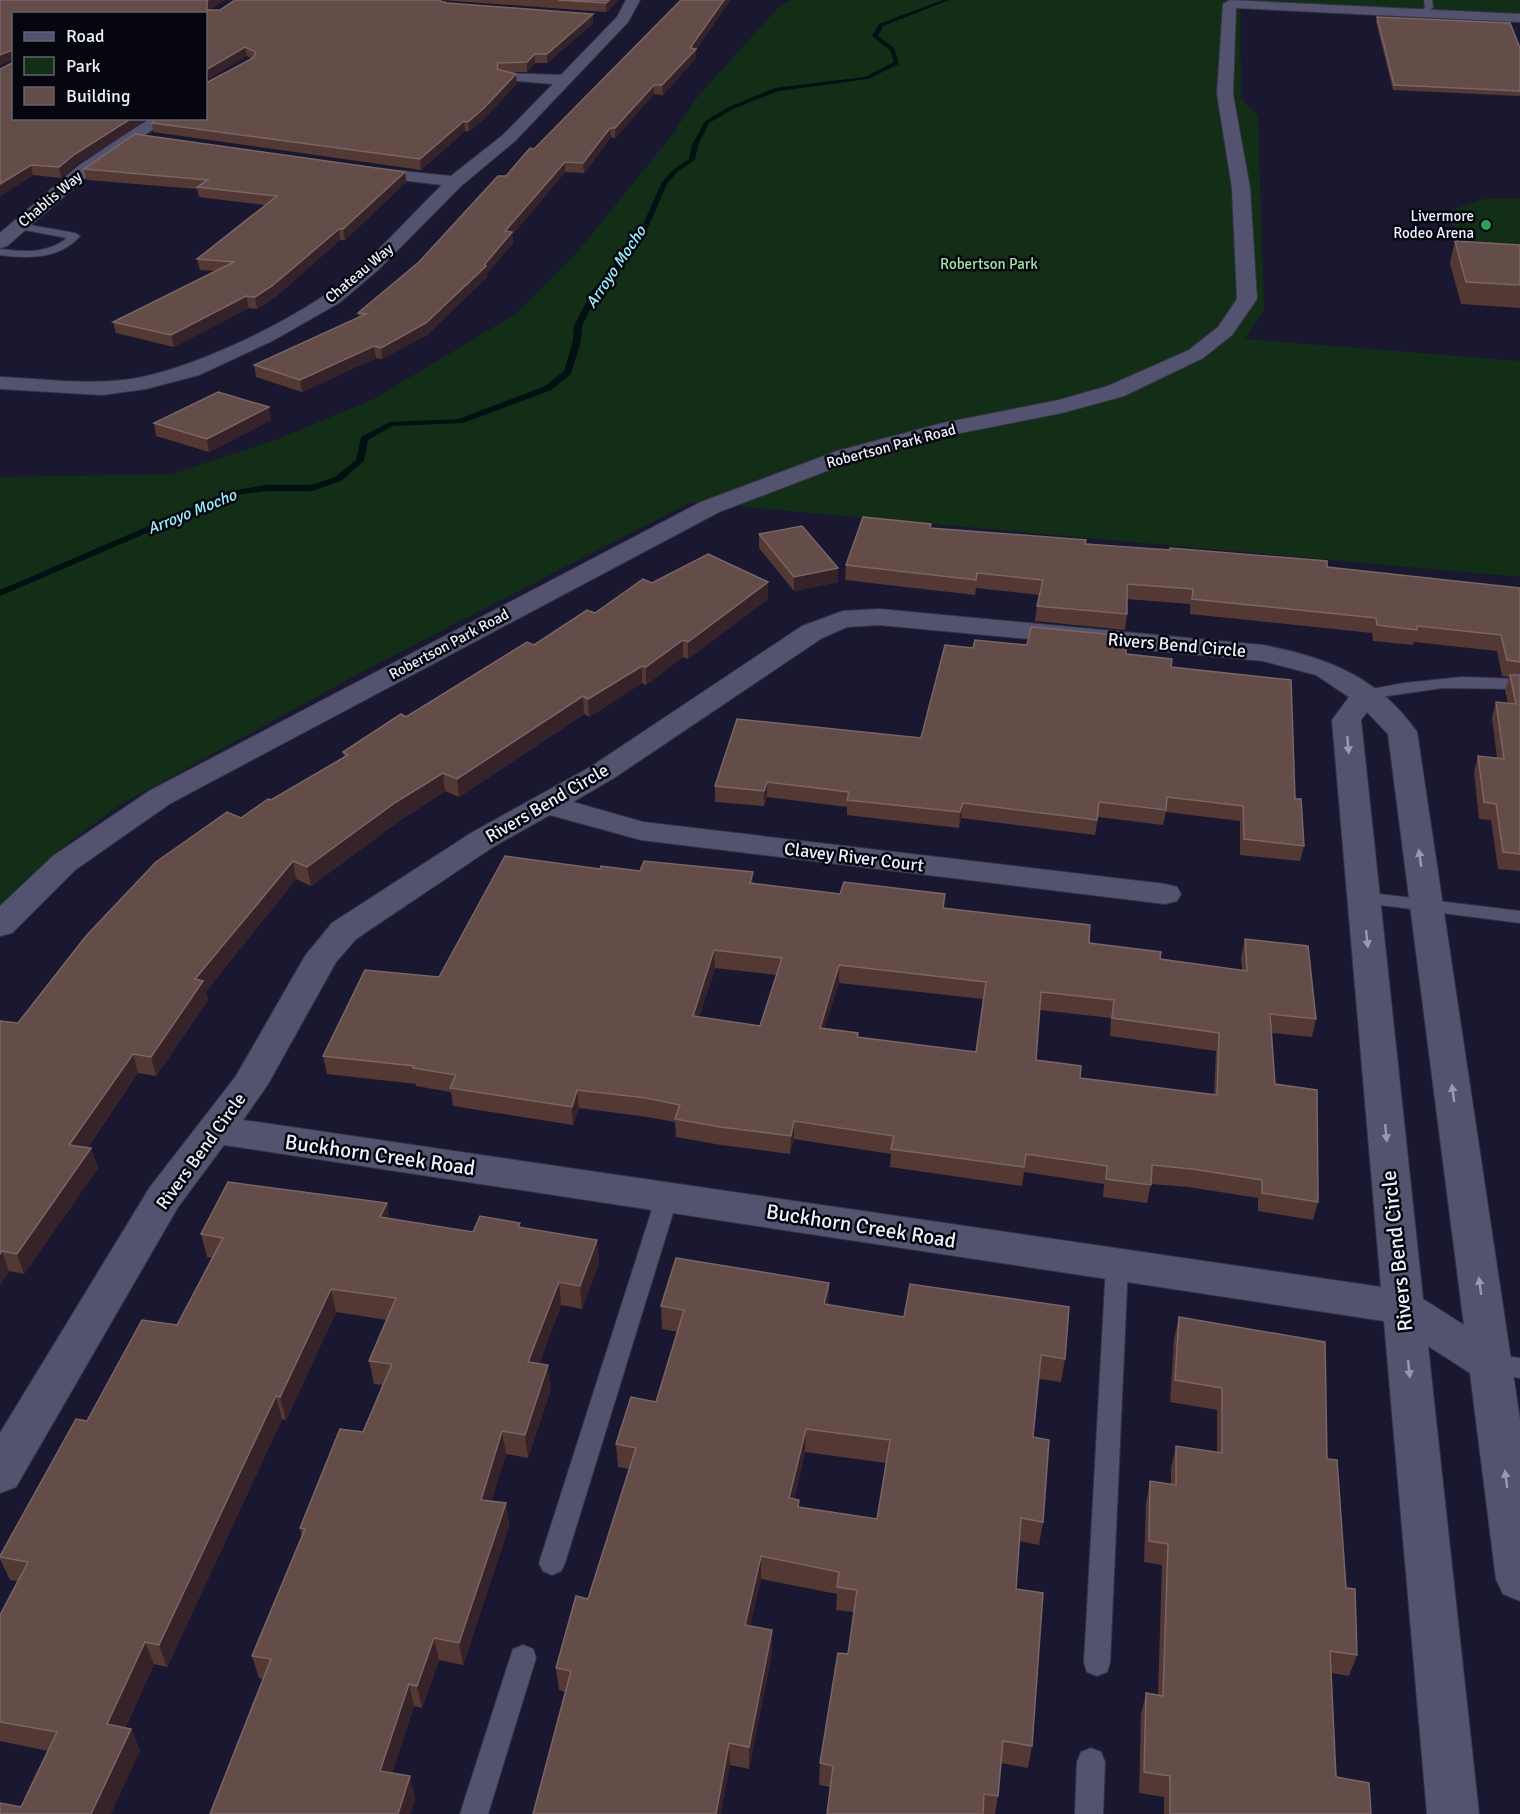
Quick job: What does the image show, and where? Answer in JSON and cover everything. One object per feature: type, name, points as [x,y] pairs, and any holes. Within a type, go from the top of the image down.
[{"type":"street","name":"Chateau Way","points":[[0,383],[102,388],[138,384],[190,370],[234,351],[267,336],[332,299],[371,266],[454,182],[509,138],[623,19],[633,0]]},
{"type":"street","name":"Robertson Park Road","points":[[0,925],[64,863],[160,797],[710,507],[845,456],[943,430],[1062,406],[1116,391],[1196,354],[1225,331],[1247,299],[1240,188],[1225,94],[1229,2],[1427,7],[1520,18]]},
{"type":"street","points":[[601,18],[623,19]]},
{"type":"street","points":[[506,76],[566,80]]},
{"type":"street","name":"Chablis Way","points":[[0,242],[84,170],[158,120]]},
{"type":"street","points":[[133,137],[156,140]]},
{"type":"street","points":[[338,167],[454,182]]},
{"type":"street","name":"Rivers Bend Circle","points":[[0,1473],[165,1197],[249,1084],[322,956],[344,931],[482,840],[603,772],[812,632],[843,619],[879,617],[1263,653],[1299,659],[1335,672],[1366,694],[1402,732],[1427,907],[1505,1366],[1520,1579]]},
{"type":"street","name":"Rivers Bend Circle","points":[[1366,694],[1346,720],[1453,1814]]},
{"type":"street","name":"Clavey River Court","points":[[547,804],[641,831],[1165,894]]},
{"type":"street","name":"Buckhorn Creek Road","points":[[215,1130],[1403,1307],[1505,1366]]},
{"type":"lane","points":[[0,252],[44,255],[65,246],[75,237],[18,226]]},
{"type":"lane","points":[[1366,694],[1406,686],[1495,681],[1520,684]]},
{"type":"lane","points":[[1363,898],[1520,917]]},
{"type":"lane","points":[[552,1563],[667,1197]]},
{"type":"lane","points":[[1097,1663],[1117,1265]]},
{"type":"lane","points":[[474,1814],[523,1658]]},
{"type":"lane","points":[[1089,1814],[1091,1762]]},
{"type":"green space","name":"Robertson Park","points":[[791,0],[1520,0],[1520,15],[1240,2],[1241,99],[1258,115],[1264,309],[1245,339],[1520,361],[1520,577],[691,502],[356,675],[120,805],[72,840],[24,881],[0,906],[0,477],[172,474],[278,439],[372,400],[517,313],[579,250],[673,134],[699,95],[779,7]]},
{"type":"green space","name":"Livermore Rodeo Arena","points":[[1484,199],[1520,199],[1520,246],[1490,244],[1472,239],[1463,234],[1449,220],[1452,210]]},
{"type":"building","points":[[0,0],[208,0],[207,10],[220,10],[235,0],[440,0],[447,3],[593,14],[547,54],[535,54],[527,62],[498,63],[497,69],[516,74],[484,108],[468,122],[464,121],[420,159],[152,123],[154,120],[207,120],[207,82],[253,58],[256,52],[245,47],[207,69],[207,12],[12,12],[12,50],[0,55]]},
{"type":"building","points":[[558,0],[609,0],[606,3]]},
{"type":"building","points":[[681,0],[724,0],[690,48],[696,49],[662,85],[654,85],[615,128],[610,128],[583,163],[565,162],[505,231],[512,232],[485,264],[486,266],[426,323],[381,348],[374,346],[300,380],[254,365],[366,314],[358,313],[419,262],[498,176],[506,176],[530,148],[534,149]]},
{"type":"building","points":[[1377,17],[1510,23],[1520,48],[1520,91],[1394,85]]},
{"type":"building","points":[[12,63],[12,120],[129,120],[75,154],[59,167],[31,165],[0,184],[0,69]]},
{"type":"building","points":[[135,134],[405,172],[343,229],[339,229],[272,286],[255,297],[246,296],[171,335],[113,322],[234,262],[197,259],[277,196],[197,187],[208,180],[84,169]]},
{"type":"building","points":[[1455,241],[1520,245],[1520,285],[1466,282]]},
{"type":"building","points":[[218,392],[269,407],[207,439],[154,423]]},
{"type":"building","points":[[863,517],[931,524],[930,528],[1086,540],[1085,544],[1170,550],[1170,548],[1327,561],[1327,567],[1520,588],[1520,662],[1507,660],[1501,635],[1417,626],[1417,630],[1377,625],[1376,618],[1192,599],[1193,589],[1127,584],[1127,614],[1037,606],[1043,580],[977,573],[976,580],[846,565]]},
{"type":"building","points":[[802,526],[838,568],[794,577],[759,534]]},
{"type":"building","points":[[708,554],[768,582],[688,642],[683,640],[646,667],[642,666],[588,699],[583,696],[457,779],[443,773],[396,802],[307,867],[293,861],[195,979],[203,981],[151,1057],[133,1054],[69,1145],[91,1148],[17,1254],[2,1251],[0,1254],[0,1021],[18,1023],[86,936],[156,862],[227,812],[241,818],[268,799],[271,800],[348,755],[343,752],[401,714],[406,717],[527,642],[534,645],[587,610],[595,613],[643,579],[652,583]]},
{"type":"building","points":[[1031,627],[1126,636],[1126,654],[1172,659],[1171,667],[1291,680],[1295,799],[1301,799],[1304,846],[1244,839],[1243,806],[1167,797],[1166,810],[1099,802],[1097,820],[963,803],[960,812],[847,800],[849,792],[767,782],[764,791],[715,786],[737,719],[921,738],[945,645],[973,648],[975,640],[1027,645]]},
{"type":"building","points":[[1510,675],[1520,675],[1520,854],[1503,852],[1496,804],[1484,802],[1478,756],[1504,759],[1496,702],[1516,704]]},
{"type":"building","points":[[505,856],[600,869],[601,866],[640,871],[644,861],[753,872],[750,883],[840,894],[844,882],[945,894],[943,908],[1090,925],[1089,943],[1161,952],[1160,959],[1247,971],[1245,939],[1308,946],[1316,1019],[1270,1014],[1275,1084],[1317,1090],[1318,1202],[1262,1193],[1262,1180],[1192,1169],[1152,1165],[1151,1185],[1106,1179],[1107,1166],[1026,1154],[1024,1167],[891,1149],[894,1136],[794,1121],[791,1136],[720,1127],[675,1119],[680,1105],[646,1098],[577,1090],[572,1107],[450,1088],[456,1075],[413,1068],[414,1066],[323,1056],[365,970],[439,977]],"holes":[[[714,950],[782,958],[760,1026],[693,1016]],[[839,965],[986,982],[976,1052],[857,1037],[858,1033],[820,1028]],[[1041,992],[1114,1000],[1112,1018],[1219,1033],[1217,1095],[1080,1078],[1081,1066],[1036,1060]]]},
{"type":"building","points":[[228,1182],[387,1203],[380,1217],[473,1232],[480,1216],[520,1223],[518,1227],[597,1240],[580,1286],[559,1282],[528,1362],[548,1365],[525,1435],[502,1431],[481,1500],[506,1503],[459,1643],[434,1638],[417,1686],[409,1684],[380,1771],[410,1776],[398,1814],[210,1814],[271,1659],[252,1656],[305,1529],[300,1528],[340,1429],[363,1432],[392,1364],[369,1361],[396,1298],[331,1289],[280,1397],[276,1396],[159,1645],[145,1642],[107,1724],[131,1729],[91,1814],[0,1814],[0,1803],[21,1807],[57,1732],[0,1722],[0,1615],[28,1562],[0,1556],[76,1419],[87,1421],[142,1320],[177,1325],[223,1238],[201,1234]]},
{"type":"building","points":[[676,1258],[829,1283],[824,1304],[904,1317],[910,1284],[1069,1307],[1065,1359],[1041,1355],[1033,1437],[1049,1440],[1043,1522],[1021,1518],[1016,1589],[1043,1593],[1032,1746],[1003,1741],[998,1796],[984,1794],[983,1814],[827,1814],[833,1766],[820,1763],[838,1653],[848,1654],[857,1590],[837,1587],[839,1572],[761,1556],[745,1625],[772,1630],[749,1747],[729,1743],[716,1814],[533,1814],[571,1671],[556,1668],[576,1596],[588,1599],[636,1448],[616,1444],[631,1397],[656,1402],[684,1310],[661,1306]],"holes":[[[806,1429],[890,1440],[877,1519],[798,1507],[799,1500],[789,1498]]]},
{"type":"building","points":[[1179,1317],[1325,1342],[1327,1459],[1337,1460],[1346,1588],[1355,1589],[1357,1655],[1330,1651],[1336,1777],[1369,1783],[1371,1814],[1170,1814],[1170,1776],[1144,1772],[1146,1693],[1163,1696],[1168,1544],[1149,1541],[1150,1481],[1176,1485],[1176,1446],[1222,1453],[1222,1388],[1175,1380]]},
{"type":"waterway","name":"Arroyo Mocho","points":[[0,593],[233,493],[266,488],[312,488],[338,479],[360,461],[364,439],[390,424],[460,421],[548,388],[568,372],[577,341],[578,326],[596,291],[640,239],[664,183],[676,170],[692,160],[695,145],[707,122],[731,108],[777,89],[866,78],[897,63],[892,49],[875,36],[881,25],[947,0]]},
{"type":"place","name":"Livermore Rodeo Arena","points":[[1486,225]]}]
